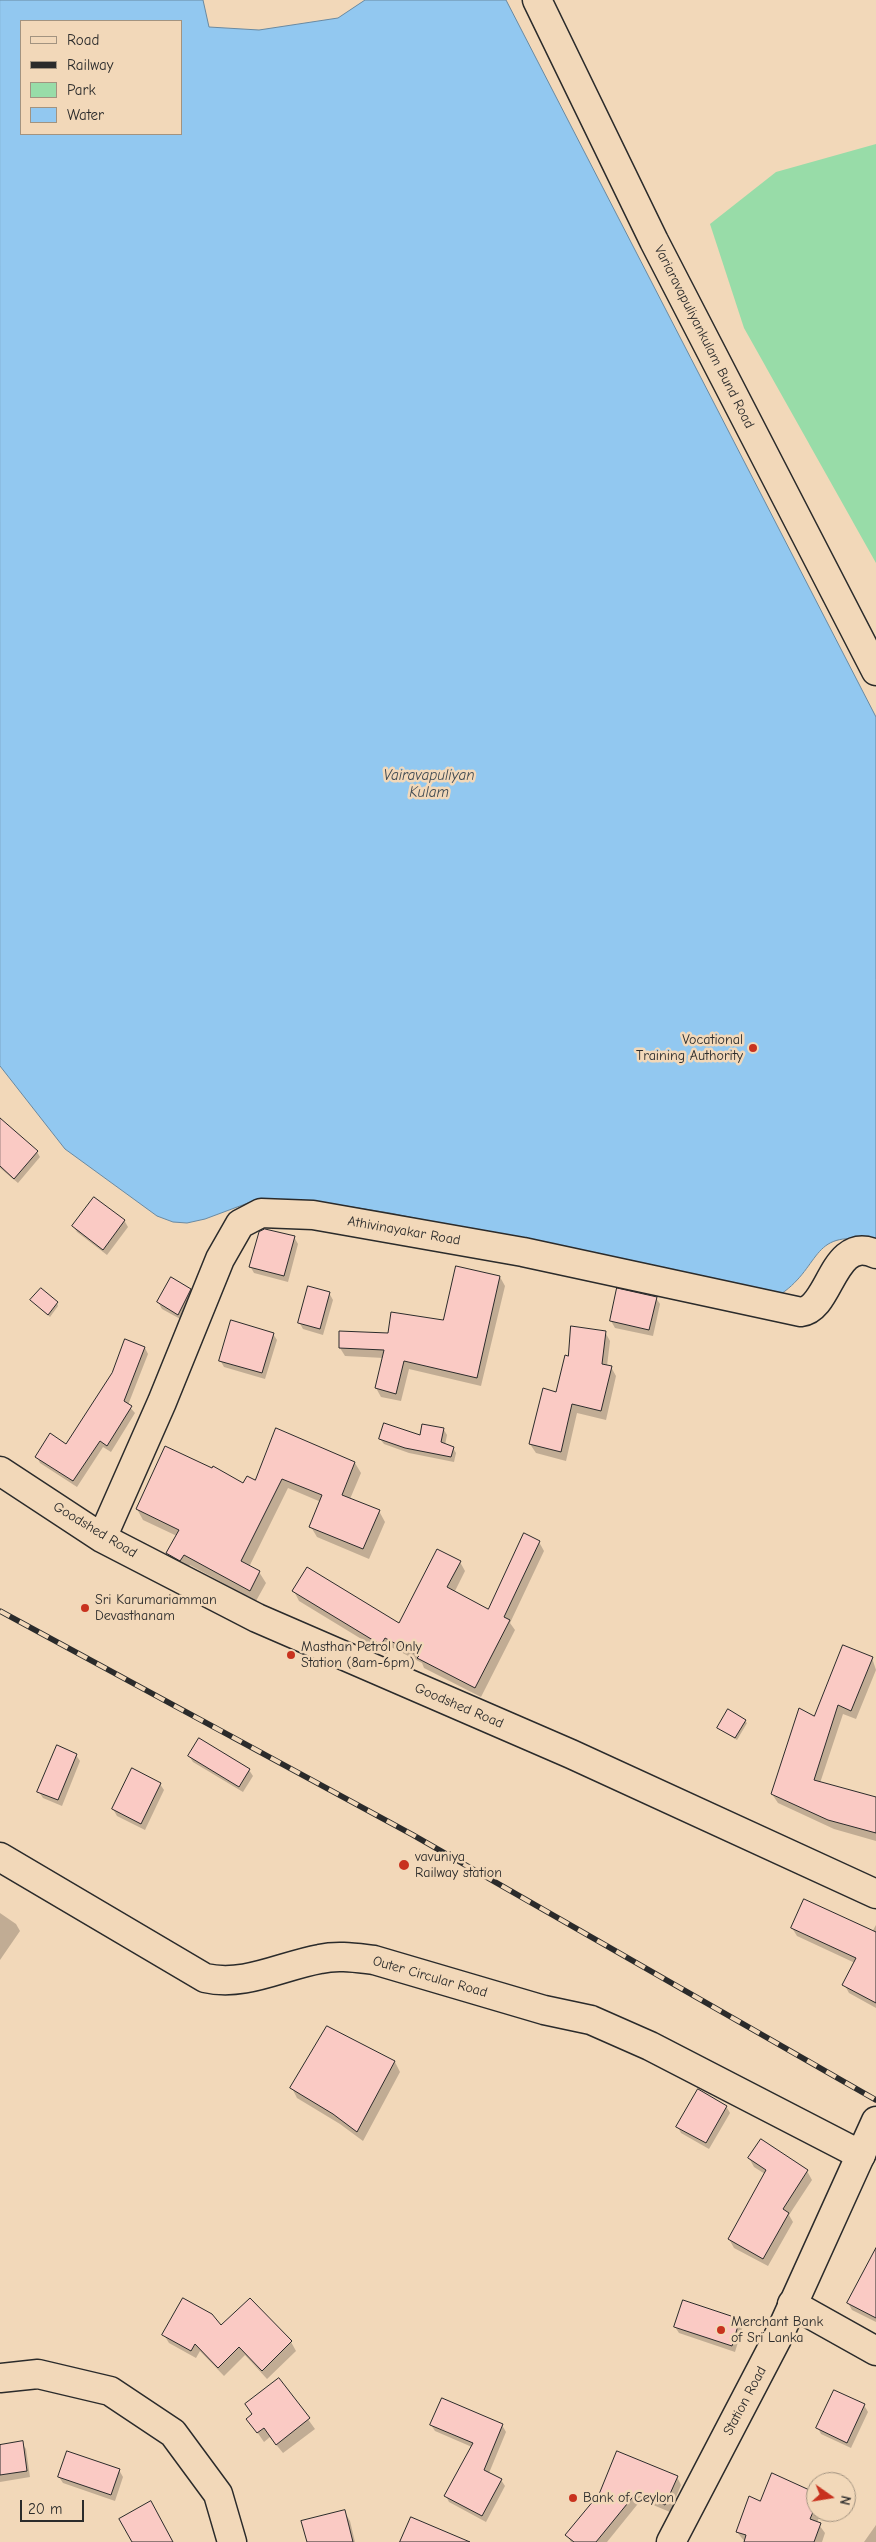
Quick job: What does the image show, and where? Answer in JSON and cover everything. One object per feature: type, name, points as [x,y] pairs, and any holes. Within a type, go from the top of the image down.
[{"type":"street","name":"Variaravapuliyankulam Bund Road","points":[[537,0],[654,241],[876,671]]},
{"type":"street","name":"Athivinayakar Road","points":[[102,1538],[162,1402],[220,1260],[240,1224],[261,1213],[313,1215],[523,1252],[801,1312],[811,1308],[839,1266],[850,1254],[860,1251],[876,1254]]},
{"type":"street","name":"Goodshed Road","points":[[0,1471],[102,1538],[257,1618],[571,1754],[876,1894]]},
{"type":"street","name":"Outer Circular Road","points":[[0,1857],[205,1978],[222,1982],[237,1981],[321,1958],[346,1957],[374,1960],[544,2010],[591,2020],[650,2046],[861,2155]]},
{"type":"street","name":"Station Road","points":[[671,2542],[780,2333],[876,2121]]},
{"type":"street","points":[[792,2304],[876,2351]]},
{"type":"street","points":[[0,2378],[38,2374],[110,2391],[173,2433],[218,2494],[232,2542]]},
{"type":"green space","points":[[876,144],[876,563],[744,328],[710,224],[776,172]]},
{"type":"water","name":"Vairavapuliyan Kulam","points":[[0,0],[203,0],[209,27],[259,30],[338,18],[365,0],[506,0],[876,717],[876,1242],[855,1239],[839,1240],[828,1244],[794,1283],[781,1294],[390,1213],[314,1201],[256,1200],[205,1219],[187,1223],[173,1222],[157,1216],[65,1149],[0,1066]]},
{"type":"building","points":[[0,1118],[38,1151],[14,1179],[0,1166]]},
{"type":"building","points":[[94,1197],[125,1220],[103,1250],[72,1226]]},
{"type":"building","points":[[265,1229],[295,1236],[284,1276],[249,1267],[259,1232]]},
{"type":"building","points":[[456,1266],[500,1276],[477,1378],[404,1361],[396,1394],[375,1388],[384,1350],[339,1348],[339,1331],[388,1333],[391,1312],[443,1320]]},
{"type":"building","points":[[171,1277],[191,1289],[178,1315],[157,1302]]},
{"type":"building","points":[[308,1286],[330,1292],[320,1329],[298,1323]]},
{"type":"building","points":[[41,1288],[58,1302],[48,1315],[30,1300]]},
{"type":"building","points":[[617,1288],[657,1297],[649,1330],[610,1321]]},
{"type":"building","points":[[231,1320],[274,1333],[262,1373],[219,1361]]},
{"type":"building","points":[[571,1326],[606,1331],[602,1364],[612,1366],[601,1411],[572,1404],[561,1452],[529,1444],[543,1388],[556,1392],[565,1355],[568,1356]]},
{"type":"building","points":[[125,1339],[145,1347],[124,1401],[132,1406],[107,1446],[100,1441],[73,1481],[35,1457],[50,1433],[66,1444],[112,1373]]},
{"type":"building","points":[[384,1423],[420,1435],[422,1424],[444,1428],[441,1442],[454,1447],[451,1457],[405,1448],[379,1439]]},
{"type":"building","points":[[276,1428],[355,1462],[342,1495],[380,1510],[363,1549],[309,1527],[322,1495],[282,1479],[241,1561],[260,1571],[250,1591],[184,1555],[180,1561],[166,1553],[179,1530],[136,1509],[165,1446],[212,1468],[213,1466],[243,1483],[247,1476],[255,1480]]},
{"type":"building","points":[[524,1533],[540,1541],[504,1617],[510,1620],[475,1688],[417,1658],[419,1656],[385,1638],[381,1645],[292,1591],[307,1567],[399,1623],[437,1549],[461,1561],[447,1587],[488,1609]]},
{"type":"building","points":[[843,1645],[873,1657],[851,1711],[838,1705],[814,1780],[876,1797],[876,1833],[828,1820],[771,1794],[799,1708],[814,1716]]},
{"type":"building","points":[[728,1709],[746,1720],[735,1738],[717,1728]]},
{"type":"building","points":[[199,1738],[250,1769],[239,1787],[188,1756]]},
{"type":"building","points":[[57,1745],[77,1754],[58,1800],[37,1792]]},
{"type":"building","points":[[132,1768],[161,1783],[141,1824],[112,1809]]},
{"type":"building","points":[[804,1899],[876,1932],[876,2003],[842,1985],[856,1958],[791,1928]]},
{"type":"building","points":[[327,2026],[395,2061],[357,2132],[333,2114],[290,2088]]},
{"type":"building","points":[[698,2089],[727,2106],[706,2143],[676,2127]]},
{"type":"building","points":[[761,2139],[808,2170],[783,2209],[789,2213],[763,2259],[728,2239],[766,2170],[748,2158]]},
{"type":"building","points":[[876,2248],[876,2318],[847,2303]]},
{"type":"building","points":[[183,2298],[212,2314],[221,2325],[250,2298],[292,2341],[262,2371],[239,2347],[218,2368],[195,2344],[191,2351],[162,2335]]},
{"type":"building","points":[[683,2300],[740,2319],[732,2346],[674,2327]]},
{"type":"building","points":[[279,2378],[310,2418],[276,2445],[264,2428],[257,2433],[246,2419],[252,2414],[245,2404]]},
{"type":"building","points":[[834,2390],[865,2404],[847,2443],[816,2428]]},
{"type":"building","points":[[442,2398],[503,2424],[484,2470],[502,2479],[482,2516],[444,2496],[473,2443],[430,2425]]},
{"type":"building","points":[[23,2441],[27,2471],[0,2475],[0,2445]]},
{"type":"building","points":[[67,2451],[120,2469],[111,2495],[58,2477]]},
{"type":"building","points":[[617,2451],[678,2476],[665,2505],[636,2493],[596,2542],[574,2542],[565,2535],[599,2494]]},
{"type":"building","points":[[772,2473],[806,2488],[806,2522],[821,2523],[814,2542],[744,2542],[746,2535],[736,2532],[749,2496],[760,2501]]},
{"type":"building","points":[[151,2501],[173,2542],[132,2542],[119,2519]]},
{"type":"building","points":[[345,2510],[353,2542],[307,2542],[301,2521]]},
{"type":"building","points":[[411,2517],[470,2542],[400,2542]]},
{"type":"railway","points":[[0,1611],[413,1835],[876,2100]]},
{"type":"place","name":"Vocational Training Authority","points":[[753,1048]]},
{"type":"place","name":"Sri Karumariamman Devasthanam","points":[[85,1608]]},
{"type":"place","name":"Masthan Petrol Only Station (8am-6pm)","points":[[291,1655]]},
{"type":"place","name":"vavuniya Railway station","points":[[404,1865]]},
{"type":"place","name":"Merchant Bank of Sri Lanka","points":[[721,2330]]},
{"type":"place","name":"Bank of Ceylon","points":[[573,2498]]}]
